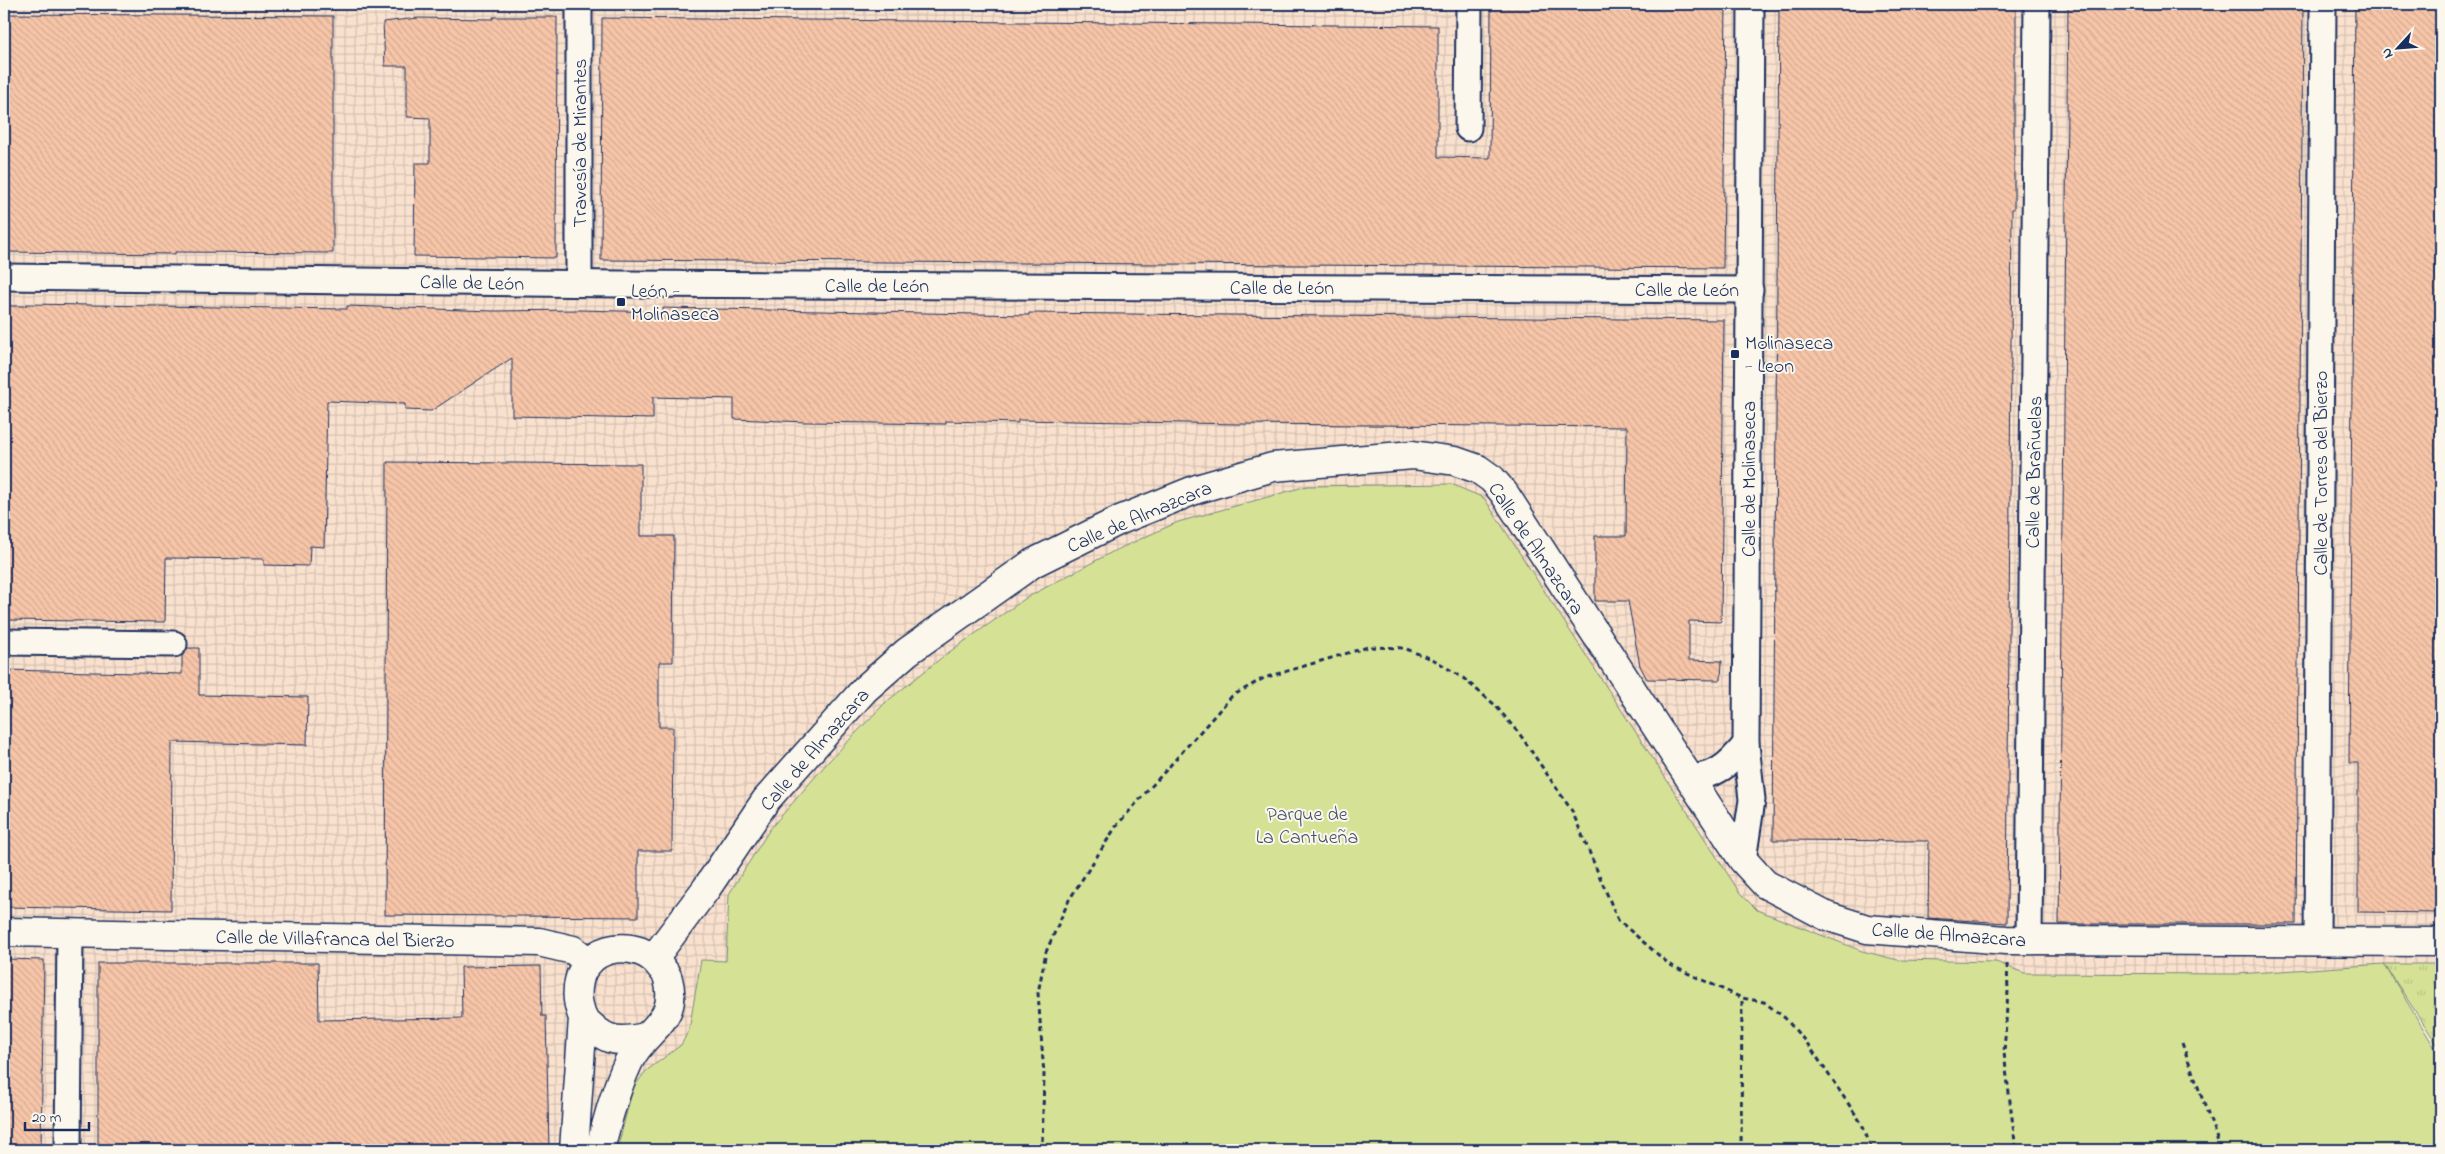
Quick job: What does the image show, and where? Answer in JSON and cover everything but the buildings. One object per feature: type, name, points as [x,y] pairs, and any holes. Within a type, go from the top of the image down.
[{"type":"street","name":"Travesía de Mirantes","points":[[578,283],[579,4]]},
{"type":"street","points":[[1460,4],[1469,4],[1468,128]]},
{"type":"street","name":"Calle de Molinaseca","points":[[1743,860],[1752,800],[1746,744],[1751,4]]},
{"type":"street","name":"Calle de Brañuelas","points":[[2018,940],[2037,4]]},
{"type":"street","name":"Calle de Torres del Bierzo","points":[[2317,942],[2323,4]]},
{"type":"street","name":"Calle de León","points":[[4,278],[1750,290]]},
{"type":"street","name":"Calle de Almazcara","points":[[654,958],[706,889],[766,800],[865,689],[907,652],[1033,563],[1120,520],[1197,489],[1273,467],[1413,455],[1456,461],[1478,469],[1504,493],[1743,860],[1765,884],[1826,916],[1867,929],[2018,940],[2441,942]]},
{"type":"street","points":[[4,642],[174,644]]},
{"type":"street","points":[[1690,778],[1706,777],[1722,770],[1746,744]]},
{"type":"street","name":"Calle de Villafranca del Bierzo","points":[[4,932],[539,942],[573,950],[589,962]]},
{"type":"street","points":[[68,1150],[70,932]]},
{"type":"street","points":[[600,1150],[609,1110],[628,1061],[645,1037],[662,1022],[671,1000],[668,977],[654,958],[639,949],[621,947],[604,951],[589,962],[579,979],[576,999],[583,1018],[599,1035],[621,1042],[645,1037]]},
{"type":"street","points":[[574,1150],[583,1018]]},
{"type":"path","points":[[1042,1150],[1044,1075],[1038,993],[1046,952],[1069,900],[1111,834],[1232,696],[1264,678],[1368,647],[1404,648],[1436,661],[1464,678],[1495,705],[1521,736],[1572,811],[1618,920],[1670,965],[1742,998],[1764,1002],[1784,1018],[1810,1046],[1862,1124],[1872,1150]]},
{"type":"path","points":[[2016,1150],[2004,1052],[2008,991],[2018,940]]},
{"type":"path","points":[[1741,1150],[1742,998]]},
{"type":"path","points":[[2182,1043],[2221,1150]]},
{"type":"shaded area","points":[[4,4],[2441,4],[2441,964],[2384,964],[2237,974],[2024,973],[1995,962],[1898,960],[1862,951],[1757,910],[1740,893],[1026,598],[945,655],[885,703],[828,762],[770,829],[729,894],[726,962],[701,960],[689,1030],[681,1045],[646,1071],[633,1088],[617,1150],[4,1150]]},
{"type":"green space","name":"Parque de La Cantueña","points":[[1451,484],[1484,498],[1740,893],[1757,910],[1862,951],[1898,960],[1996,962],[2024,973],[2237,974],[2384,964],[2441,1058],[2441,1150],[617,1150],[633,1088],[646,1071],[681,1045],[689,1030],[701,960],[726,961],[729,894],[770,829],[828,762],[885,703],[945,655],[1026,598],[1114,551],[1178,522],[1307,486]]},
{"type":"green space","points":[[2384,964],[2441,964],[2441,1050]]},
{"type":"place","name":"León - Molinaseca","points":[[621,302]]},
{"type":"place","name":"Molinaseca - Leon","points":[[1735,354]]}]
